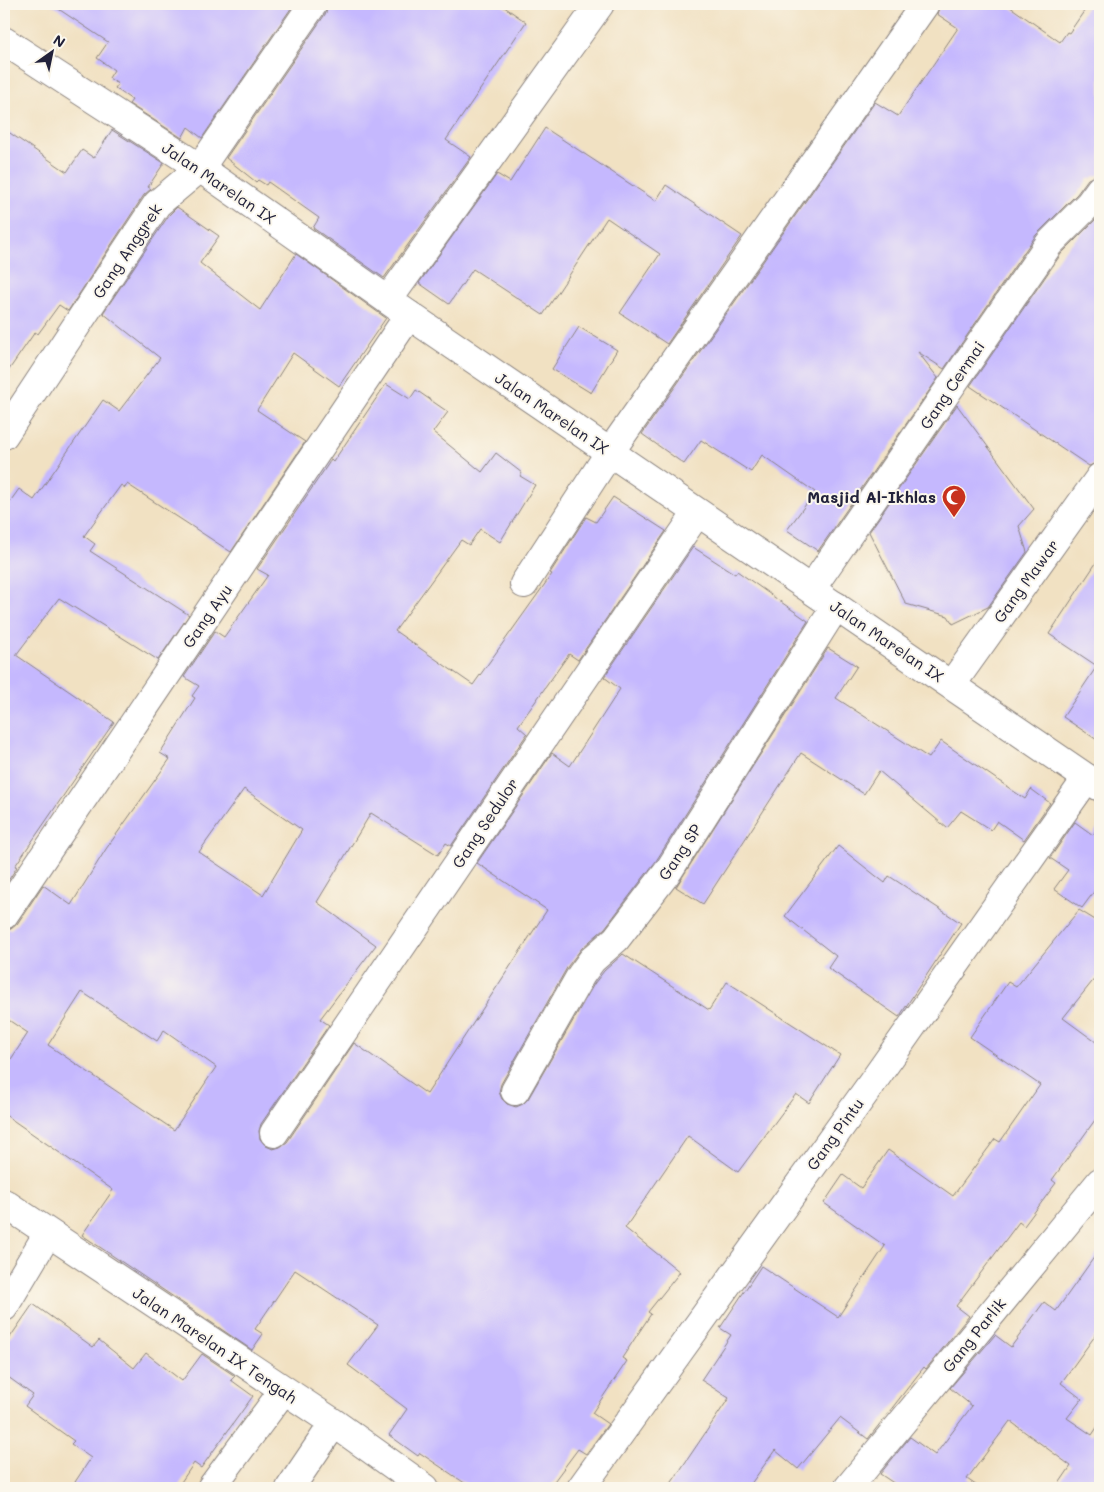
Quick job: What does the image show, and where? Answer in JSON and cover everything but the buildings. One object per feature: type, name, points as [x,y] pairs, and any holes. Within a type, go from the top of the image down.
[{"type":"street","name":"Gang Anggrek","points":[[4,435],[157,204],[200,168],[313,4]]},
{"type":"street","name":"Gang Ayu","points":[[4,915],[163,679],[250,555],[398,307],[600,4]]},
{"type":"street","points":[[524,584],[610,452],[925,4]]},
{"type":"street","name":"Jalan Marelan IX","points":[[4,41],[200,168],[398,307],[1094,782]]},
{"type":"street","name":"Gang Cermai","points":[[812,589],[1049,244],[1089,204],[1100,189]]},
{"type":"street","name":"Gang Mawar","points":[[952,684],[1100,477]]},
{"type":"street","name":"Gang Sedulor","points":[[274,1133],[697,512]]},
{"type":"street","name":"Gang SP","points":[[515,1091],[581,975],[592,960],[616,939],[670,870],[836,606]]},
{"type":"street","name":"Gang Pintu","points":[[581,1488],[878,1075],[1094,782]]},
{"type":"street","name":"Gang Parlik","points":[[848,1488],[1100,1182]]},
{"type":"street","name":"Jalan Marelan IX Tengah","points":[[4,1203],[334,1423],[426,1488]]},
{"type":"street","points":[[4,1307],[48,1233]]},
{"type":"street","points":[[210,1488],[283,1390]]},
{"type":"street","points":[[290,1488],[334,1423]]},
{"type":"place","name":"Masjid Al-Ikhlas","points":[[954,518]]}]
